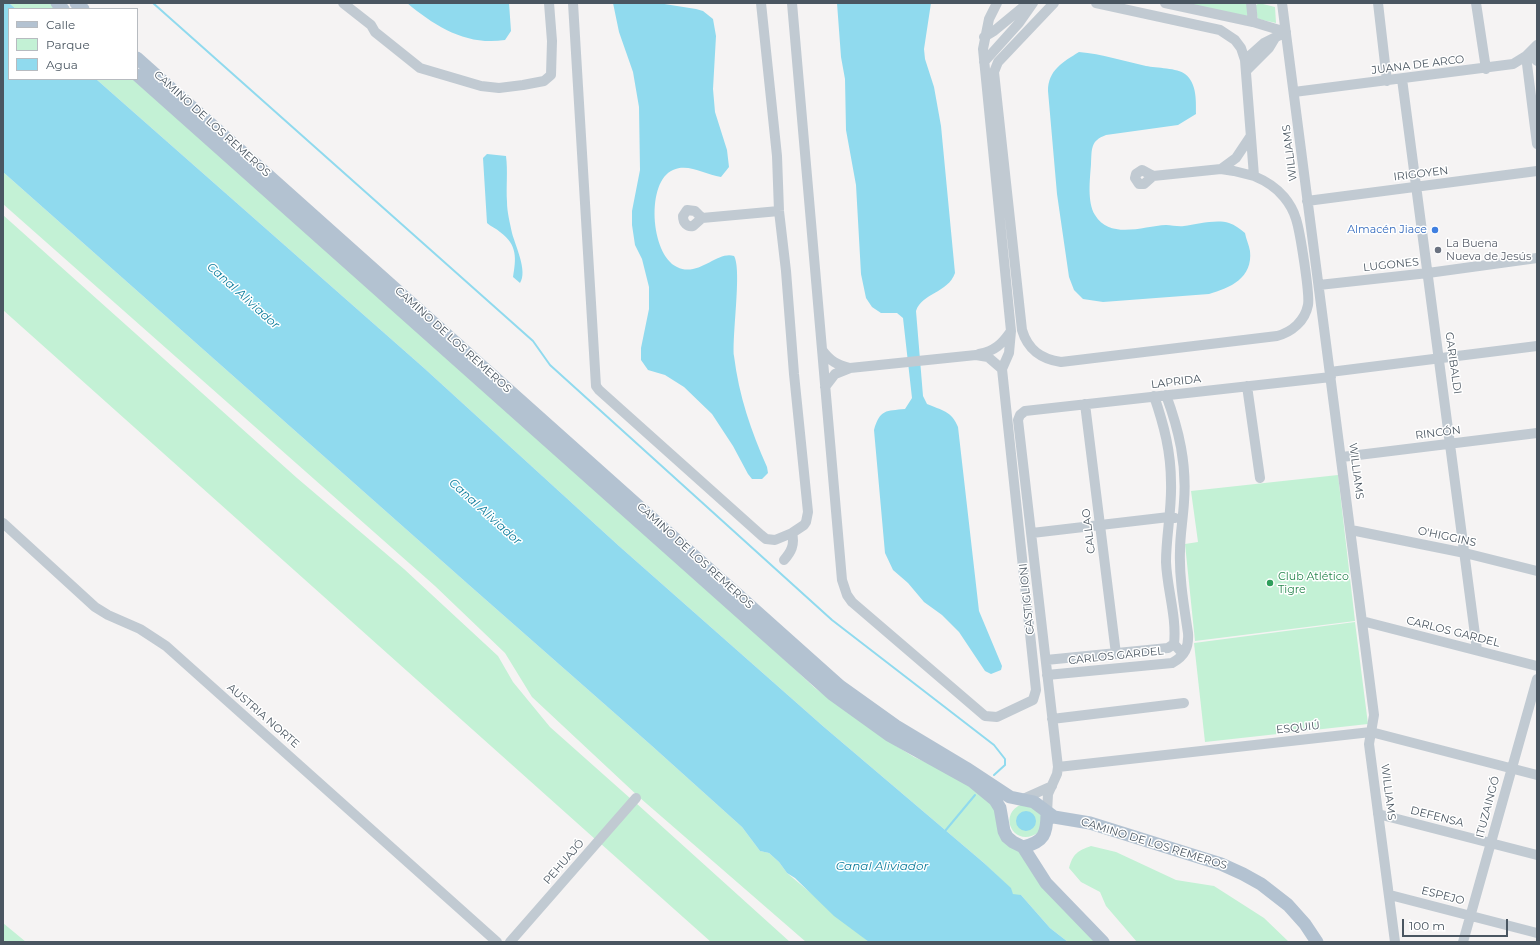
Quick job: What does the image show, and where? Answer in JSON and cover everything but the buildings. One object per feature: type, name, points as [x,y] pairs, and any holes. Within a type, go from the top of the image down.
[{"type":"main road","name":"CAMINO DE LOS REMEROS","points":[[138,59],[840,686],[896,726],[966,768],[997,790],[1010,797],[1034,802],[1054,817],[1090,822],[1221,864],[1243,874],[1260,884],[1288,905],[1305,924],[1317,942]]},
{"type":"main road","name":"CAMINO DE LOS REMEROS","points":[[138,76],[826,690],[889,735],[981,788],[995,800],[1000,808],[1002,824],[1007,837],[1023,847],[1046,883],[1103,942]]},
{"type":"main road","points":[[1002,824],[1005,812],[1010,806],[1023,799]]},
{"type":"main road","points":[[1023,847],[1032,844],[1043,837],[1047,826],[1047,813]]},
{"type":"street","points":[[343,3],[370,25],[375,32],[420,68],[481,86],[499,88],[544,81],[551,75],[553,67],[549,3]]},
{"type":"street","points":[[573,3],[596,386],[761,535],[766,539],[775,540],[792,533],[804,525],[808,512],[794,374],[786,271],[779,211],[777,156],[761,3]]},
{"type":"street","points":[[792,3],[842,580],[847,595],[852,602],[985,716],[991,718],[998,717],[1033,700],[1036,695],[1002,370],[1009,353],[1011,331],[984,62],[984,37],[989,19],[998,3]]},
{"type":"street","points":[[984,37],[994,31],[1028,3]]},
{"type":"street","points":[[984,62],[1019,23],[1033,3]]},
{"type":"street","points":[[1054,3],[998,62],[994,72],[1022,330],[1030,348],[1041,357],[1061,362],[1277,336],[1293,329],[1304,316],[1308,305],[1296,219],[1284,197],[1275,188],[1267,182],[1254,176],[1234,171],[1221,170],[1153,176]]},
{"type":"street","points":[[1096,3],[1220,30],[1235,40],[1241,48],[1246,65],[1254,176]]},
{"type":"street","points":[[1165,3],[1253,22],[1286,32]]},
{"type":"street","points":[[1251,3],[1253,22]]},
{"type":"street","name":"WILLIAMS","points":[[1282,3],[1342,457],[1374,715],[1370,744],[1395,942]]},
{"type":"street","points":[[1378,3],[1387,81]]},
{"type":"street","points":[[1476,3],[1486,69]]},
{"type":"street","points":[[1246,65],[1264,43],[1286,32]]},
{"type":"street","name":"JUANA DE ARCO","points":[[1294,92],[1486,69],[1513,64],[1527,55],[1537,45]]},
{"type":"street","points":[[1527,55],[1537,61]]},
{"type":"street","points":[[1527,55],[1537,144]]},
{"type":"street","name":"GARIBALDI","points":[[1402,79],[1440,357],[1477,650]]},
{"type":"street","points":[[1221,170],[1236,158],[1250,136]]},
{"type":"street","name":"IRIGOYEN","points":[[1307,201],[1537,171]]},
{"type":"street","points":[[702,218],[779,211]]},
{"type":"street","name":"LUGONES","points":[[1319,285],[1428,273],[1537,258]]},
{"type":"street","points":[[825,387],[836,374],[850,368],[976,355],[995,349],[1004,341],[1011,331]]},
{"type":"street","name":"LAPRIDA","points":[[1025,411],[1247,386],[1440,357],[1537,346]]},
{"type":"street","points":[[822,349],[828,358],[835,363],[850,368]]},
{"type":"street","points":[[976,355],[988,357],[1002,370]]},
{"type":"street","points":[[1247,386],[1260,478]]},
{"type":"street","points":[[1154,396],[1165,429],[1169,452],[1171,483],[1166,562],[1168,591],[1175,635],[1174,644],[1184,654],[1188,642],[1180,575],[1184,476],[1182,447],[1176,422],[1166,395]]},
{"type":"street","name":"CALLAO","points":[[1085,404],[1116,654]]},
{"type":"street","name":"CASTIGLIONI","points":[[1025,411],[1020,415],[1018,420],[1058,767],[1057,774],[1048,794],[1047,813]]},
{"type":"street","name":"RINCÓN","points":[[1342,457],[1537,433]]},
{"type":"street","points":[[1032,532],[1169,517],[1183,520]]},
{"type":"street","name":"AUSTRIA NORTE","points":[[3,523],[94,607],[146,632],[166,646],[497,942]]},
{"type":"street","name":"O'HIGGINS","points":[[1351,530],[1465,553],[1537,571]]},
{"type":"street","points":[[784,560],[792,549],[794,543],[792,533]]},
{"type":"street","name":"CARLOS GARDEL","points":[[1362,621],[1537,666]]},
{"type":"street","name":"CARLOS GARDEL","points":[[1046,660],[1168,648],[1174,644]]},
{"type":"street","name":"CARLOS GARDEL","points":[[1048,676],[1172,663],[1180,659],[1184,654]]},
{"type":"street","name":"ITUZAINGÓ","points":[[1463,942],[1537,679]]},
{"type":"street","points":[[1052,719],[1184,703]]},
{"type":"street","name":"ESQUIÚ","points":[[1058,767],[1371,732],[1537,775]]},
{"type":"street","points":[[1023,799],[1052,786]]},
{"type":"street","name":"PEHUAJÓ","points":[[510,942],[636,798]]},
{"type":"street","name":"DEFENSA","points":[[1378,814],[1537,855]]},
{"type":"street","name":"ESPEJO","points":[[1390,895],[1537,933]]},
{"type":"green space","points":[[9,3],[50,3],[55,8],[15,8]]},
{"type":"green space","points":[[1182,3],[1248,3],[1248,15],[1245,17]]},
{"type":"green space","points":[[1259,3],[1275,7],[1276,23],[1258,19],[1255,6]]},
{"type":"green space","points":[[97,80],[135,80],[725,604],[815,688],[882,737],[914,757],[957,776],[985,795],[1021,850],[1097,942],[1068,942],[1050,928],[1021,895],[1013,895],[1010,888],[984,863],[824,727],[619,546],[424,368]]},
{"type":"green space","points":[[3,172],[652,746],[742,827],[760,851],[769,853],[779,862],[787,873],[869,942],[806,942],[639,797],[532,697],[505,653],[435,586],[3,204]]},
{"type":"green space","points":[[3,215],[297,478],[404,569],[498,656],[513,682],[550,727],[631,799],[595,839],[3,310]]},
{"type":"green space","name":"Club Atlético Tigre","points":[[1338,475],[1355,621],[1195,641],[1185,544],[1198,542],[1191,491]]},
{"type":"green space","points":[[1355,622],[1368,724],[1205,742],[1194,643]]},
{"type":"green space","points":[[636,803],[790,942],[711,942],[600,843]]},
{"type":"green space","points":[[1026,803],[1043,816],[1039,832],[1030,837],[1022,837],[1015,833],[1011,828],[1009,821],[1011,814],[1016,807]]},
{"type":"green space","points":[[1091,846],[1116,852],[1176,880],[1214,886],[1264,918],[1289,942],[1137,942],[1106,906],[1100,892],[1081,882],[1069,868],[1072,859],[1076,854]]},
{"type":"green space","points":[[3,923],[26,942],[3,942]]},
{"type":"water","name":"Canal Aliviador","points":[[3,3],[9,3],[15,8],[8,8],[8,80],[97,80],[424,368],[619,546],[824,727],[984,863],[1011,888],[1013,894],[1021,895],[1050,928],[1068,942],[869,942],[834,916],[795,878],[787,873],[779,862],[769,853],[760,851],[742,827],[652,746],[3,172]]},
{"type":"water","points":[[407,3],[509,3],[511,31],[505,40],[491,41],[465,37],[453,33],[429,20]]},
{"type":"water","points":[[613,3],[658,3],[696,9],[703,11],[713,19],[716,36],[713,89],[715,112],[727,150],[729,167],[721,177],[685,168],[673,170],[664,177],[658,188],[655,202],[655,218],[661,248],[668,260],[677,267],[693,269],[721,257],[728,255],[734,256],[736,263],[737,288],[734,356],[746,413],[767,467],[768,473],[762,479],[752,479],[748,474],[733,446],[712,414],[684,387],[665,375],[648,370],[641,360],[641,348],[649,309],[649,287],[642,259],[635,245],[632,225],[632,211],[640,170],[639,107],[633,72],[619,32]]},
{"type":"water","points":[[837,3],[931,3],[924,49],[925,59],[934,87],[941,126],[955,273],[952,280],[947,285],[924,300],[916,311],[923,396],[927,404],[949,414],[956,422],[958,427],[979,611],[1002,666],[1001,670],[991,674],[985,671],[959,632],[942,615],[924,602],[908,583],[893,570],[885,553],[874,430],[881,415],[888,411],[905,409],[912,398],[903,318],[897,313],[881,313],[872,307],[866,298],[861,274],[856,185],[846,130],[845,79],[841,57]]},
{"type":"water","points":[[1079,52],[1105,56],[1146,66],[1177,70],[1185,74],[1192,82],[1195,92],[1196,114],[1178,125],[1106,135],[1094,143],[1090,176],[1092,210],[1101,223],[1118,229],[1128,230],[1166,225],[1182,226],[1213,222],[1224,222],[1235,226],[1245,233],[1250,251],[1250,260],[1244,275],[1232,285],[1209,294],[1103,302],[1083,299],[1074,290],[1069,277],[1057,194],[1048,91],[1051,77],[1054,72],[1062,63]]},
{"type":"water","points":[[487,154],[506,156],[508,210],[512,233],[523,272],[520,283],[513,277],[515,258],[513,247],[506,237],[487,223],[483,158]]},
{"type":"water","points":[[1022,811],[1030,811],[1036,817],[1036,825],[1030,831],[1022,831],[1016,825],[1016,817]]},
{"type":"waterway","points":[[153,3],[533,341],[550,365],[832,620],[994,745],[1005,759],[1005,765],[994,775]]},
{"type":"waterway","points":[[945,831],[975,795]]},
{"type":"place","name":"Almacén Jiace","points":[[1435,230]]},
{"type":"place","name":"La Buena Nueva de Jesús","points":[[1438,250]]},
{"type":"place","name":"Club Atlético Tigre","points":[[1270,583]]}]
